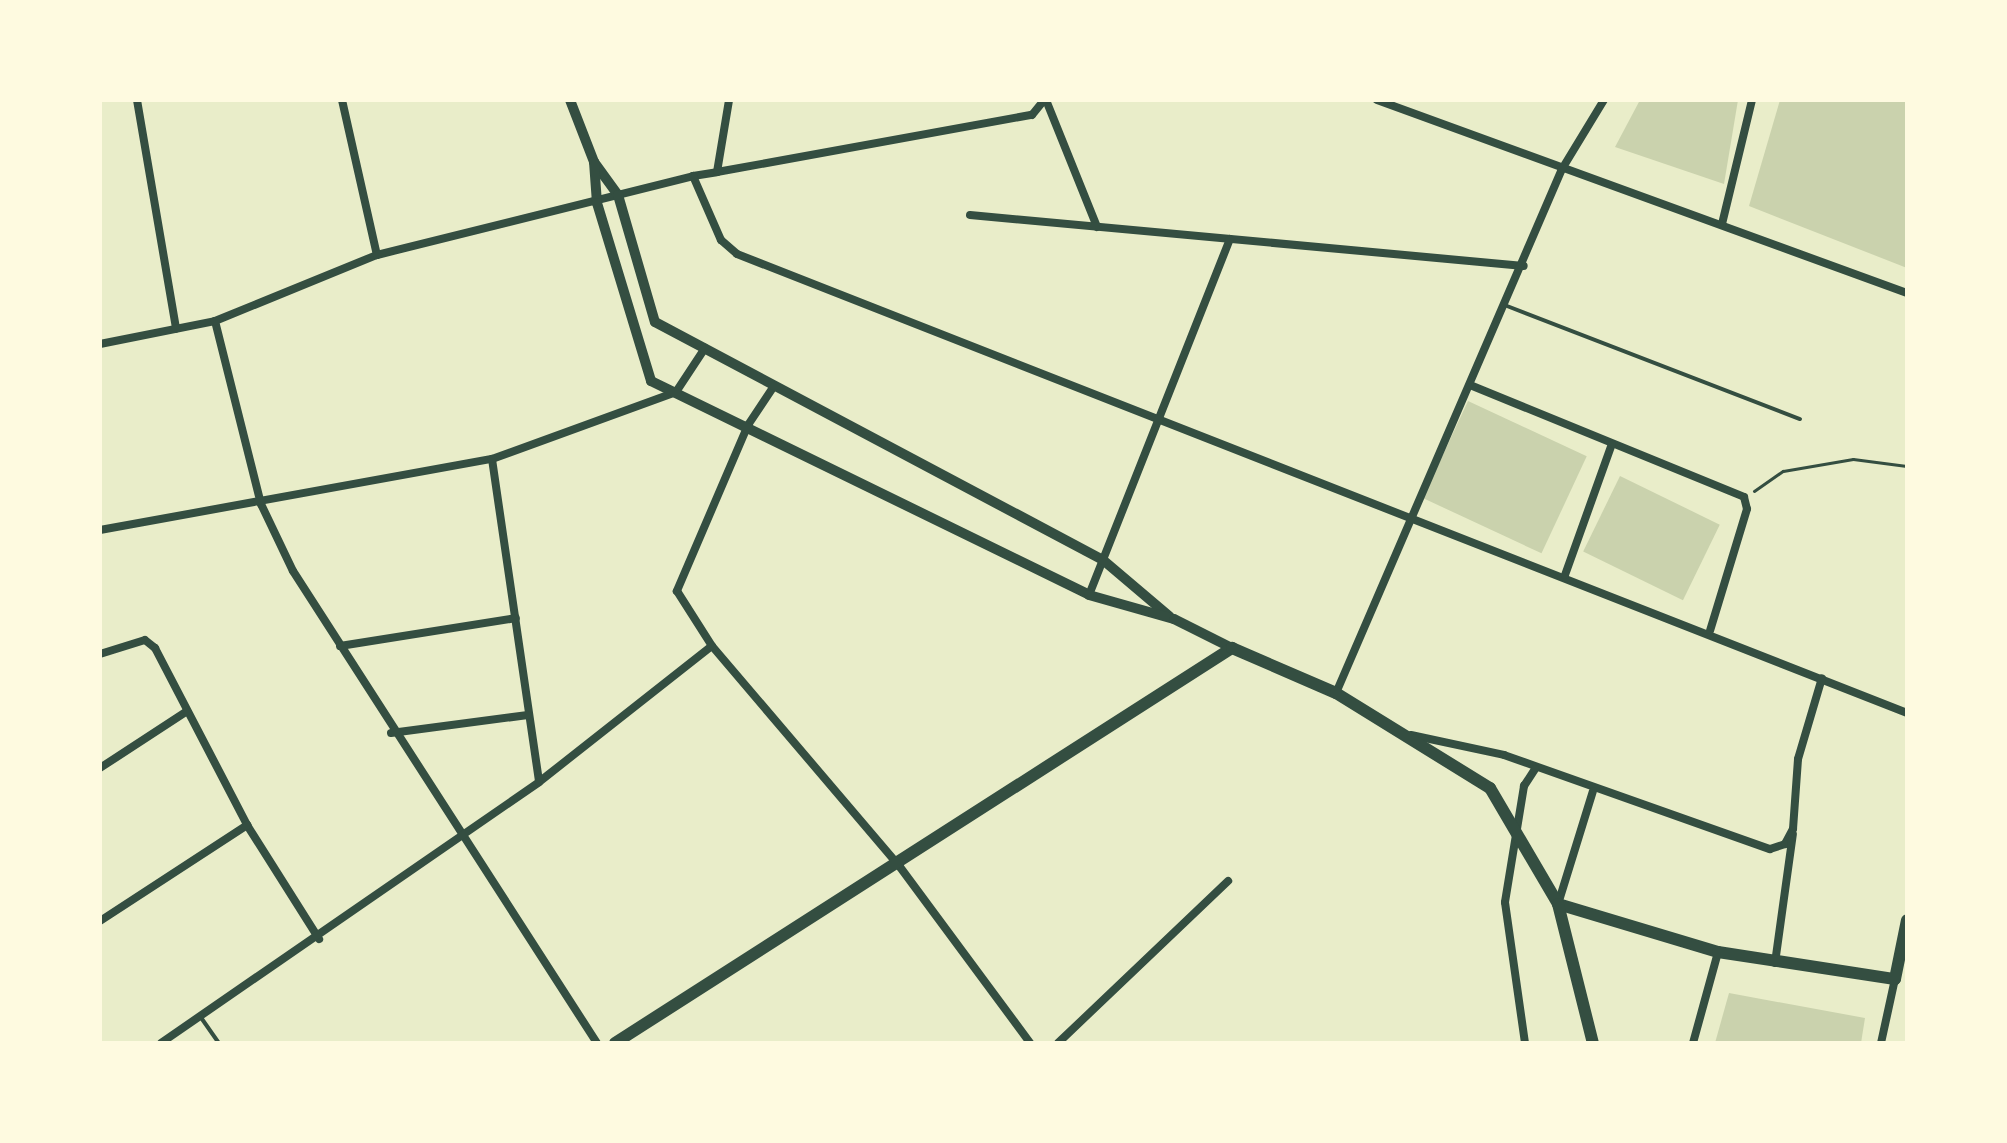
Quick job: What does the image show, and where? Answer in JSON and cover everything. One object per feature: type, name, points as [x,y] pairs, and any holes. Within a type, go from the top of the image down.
[{"type":"main road","points":[[615,1043],[900,867],[1232,648],[1336,693],[1473,774],[1505,807],[1558,904],[1593,1043]]},
{"type":"main road","points":[[1558,904],[1718,952],[1775,964],[1895,979],[1907,920]]},
{"type":"street","points":[[137,100],[176,329]]},
{"type":"street","points":[[342,100],[377,255]]},
{"type":"street","points":[[570,100],[594,162],[618,195],[655,322],[1103,560],[1174,619]]},
{"type":"street","points":[[717,172],[729,100]]},
{"type":"street","points":[[100,344],[215,321],[377,255],[597,203],[693,176],[1032,115],[1045,100],[1097,227]]},
{"type":"street","points":[[1377,100],[1907,293]]},
{"type":"street","points":[[1336,693],[1507,306],[1562,169],[1604,100]]},
{"type":"street","points":[[1722,224],[1752,100]]},
{"type":"street","points":[[594,162],[597,203],[651,381],[748,425],[1089,595],[1174,619],[1232,648]]},
{"type":"street","points":[[693,176],[721,240],[737,254],[1156,414],[1412,519],[1710,631],[1907,713]]},
{"type":"street","points":[[970,215],[1524,266]]},
{"type":"street","points":[[1089,595],[1156,414],[1230,239]]},
{"type":"street","points":[[215,321],[261,504],[391,733],[597,1043]]},
{"type":"street","points":[[100,530],[261,504],[492,459],[676,392],[705,348]]},
{"type":"street","points":[[1470,385],[1741,495],[1747,509],[1710,631]]},
{"type":"street","points":[[774,386],[748,425],[677,585],[712,646],[900,867],[1030,1043]]},
{"type":"street","points":[[1565,575],[1612,444]]},
{"type":"street","points":[[492,459],[539,782]]},
{"type":"street","points":[[340,646],[516,618]]},
{"type":"street","points":[[100,654],[145,640],[165,664],[247,825],[319,939]]},
{"type":"street","points":[[161,1043],[202,1019],[319,939],[539,782],[712,646]]},
{"type":"street","points":[[1775,964],[1793,829],[1798,759],[1822,678]]},
{"type":"street","points":[[100,768],[187,711]]},
{"type":"street","points":[[391,733],[528,715]]},
{"type":"street","points":[[1403,733],[1535,769],[1748,845],[1770,849],[1785,844],[1793,829]]},
{"type":"street","points":[[1525,1043],[1505,902],[1524,786],[1535,769]]},
{"type":"street","points":[[1558,904],[1593,791]]},
{"type":"street","points":[[100,921],[247,825]]},
{"type":"street","points":[[1058,1043],[1228,881]]},
{"type":"street","points":[[1693,1043],[1718,952]]},
{"type":"street","points":[[1881,1043],[1895,979]]},
{"type":"lane","points":[[1507,306],[1800,419]]},
{"type":"lane","points":[[202,1019],[219,1043]]},
{"type":"path","points":[[1741,495],[1783,471],[1853,459],[1907,466]]},
{"type":"green space","points":[[1640,100],[1738,100],[1724,184],[1615,147]]},
{"type":"green space","points":[[1780,100],[1907,100],[1907,268],[1749,206]]},
{"type":"green space","points":[[1468,401],[1587,456],[1542,553],[1423,498]]},
{"type":"green space","points":[[1620,476],[1720,525],[1683,600],[1583,551]]},
{"type":"green space","points":[[1729,993],[1865,1018],[1861,1043],[1715,1043]]}]
